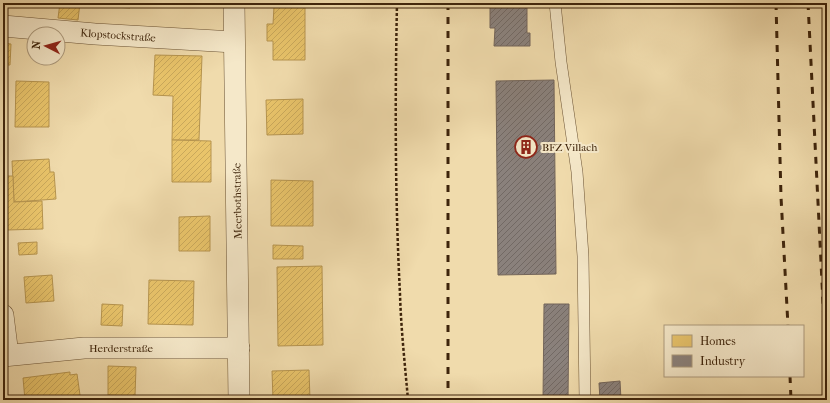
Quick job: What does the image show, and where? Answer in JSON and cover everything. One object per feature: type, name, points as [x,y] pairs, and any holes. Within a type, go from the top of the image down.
[{"type":"street","name":"Meerbothstraße","points":[[234,3],[239,400]]},
{"type":"street","name":"Klopstockstraße","points":[[3,26],[95,34],[234,42]]},
{"type":"street","points":[[3,315],[5,356]]},
{"type":"street","name":"Herderstraße","points":[[5,356],[84,348],[239,348]]},
{"type":"lane","points":[[555,3],[561,62],[577,172],[583,256],[585,400]]},
{"type":"path","points":[[397,3],[395,110],[396,184],[400,295],[408,400]]},
{"type":"building: Homes","points":[[3,3],[33,3],[32,6]]},
{"type":"building: Homes","points":[[60,3],[80,3],[78,20],[58,18]]},
{"type":"building: Homes","points":[[97,3],[130,3],[130,8],[97,6]]},
{"type":"building: Homes","points":[[274,7],[305,7],[305,60],[273,60],[273,41],[267,41],[267,24],[273,24]]},
{"type":"building: Homes","points":[[3,43],[11,44],[10,65],[3,65]]},
{"type":"building: Homes","points":[[155,55],[202,56],[199,140],[172,140],[173,96],[153,95]]},
{"type":"building: Homes","points":[[16,81],[49,82],[49,127],[15,127]]},
{"type":"building: Homes","points":[[303,99],[303,134],[267,135],[266,100]]},
{"type":"building: Homes","points":[[172,140],[211,141],[211,182],[172,182]]},
{"type":"building: Homes","points":[[49,159],[50,172],[54,172],[56,199],[14,202],[12,161]]},
{"type":"building: Homes","points":[[5,176],[13,176],[14,202],[42,201],[43,229],[7,230]]},
{"type":"building: Homes","points":[[271,180],[313,181],[313,226],[271,226]]},
{"type":"building: Homes","points":[[210,216],[210,251],[179,251],[179,217]]},
{"type":"building: Homes","points":[[37,242],[37,254],[19,255],[18,243]]},
{"type":"building: Homes","points":[[273,245],[303,246],[303,259],[273,259]]},
{"type":"building: Homes","points":[[322,266],[323,345],[278,346],[277,267]]},
{"type":"building: Homes","points":[[52,275],[54,301],[26,303],[24,277]]},
{"type":"building: Homes","points":[[149,280],[194,281],[193,325],[148,324]]},
{"type":"building: Homes","points":[[102,304],[123,305],[122,326],[101,325]]},
{"type":"building: Homes","points":[[108,366],[136,367],[135,396],[108,395]]},
{"type":"building: Homes","points":[[309,370],[310,400],[273,400],[272,371]]},
{"type":"building: Homes","points":[[70,372],[70,375],[77,374],[80,395],[74,396],[75,400],[25,400],[23,378]]},
{"type":"building: Homes","points":[[171,396],[205,396],[205,400],[171,400]]},
{"type":"building: Industry","points":[[485,3],[527,3],[527,33],[530,33],[530,46],[494,46],[495,28],[490,28],[490,7],[485,7]]},
{"type":"building: Industry","name":"BFZ Villach","points":[[554,80],[556,274],[498,275],[496,81]]},
{"type":"building: Industry","points":[[544,304],[569,304],[568,400],[543,400]]},
{"type":"building: Industry","points":[[620,381],[621,400],[600,400],[599,383]]},
{"type":"railway","points":[[448,3],[448,400]]},
{"type":"railway","points":[[776,3],[781,197],[788,325]]},
{"type":"railway","points":[[808,3],[827,382]]},
{"type":"railway","points":[[790,377],[791,400]]},
{"type":"place","name":"BFZ Villach","points":[[526,147]]}]
